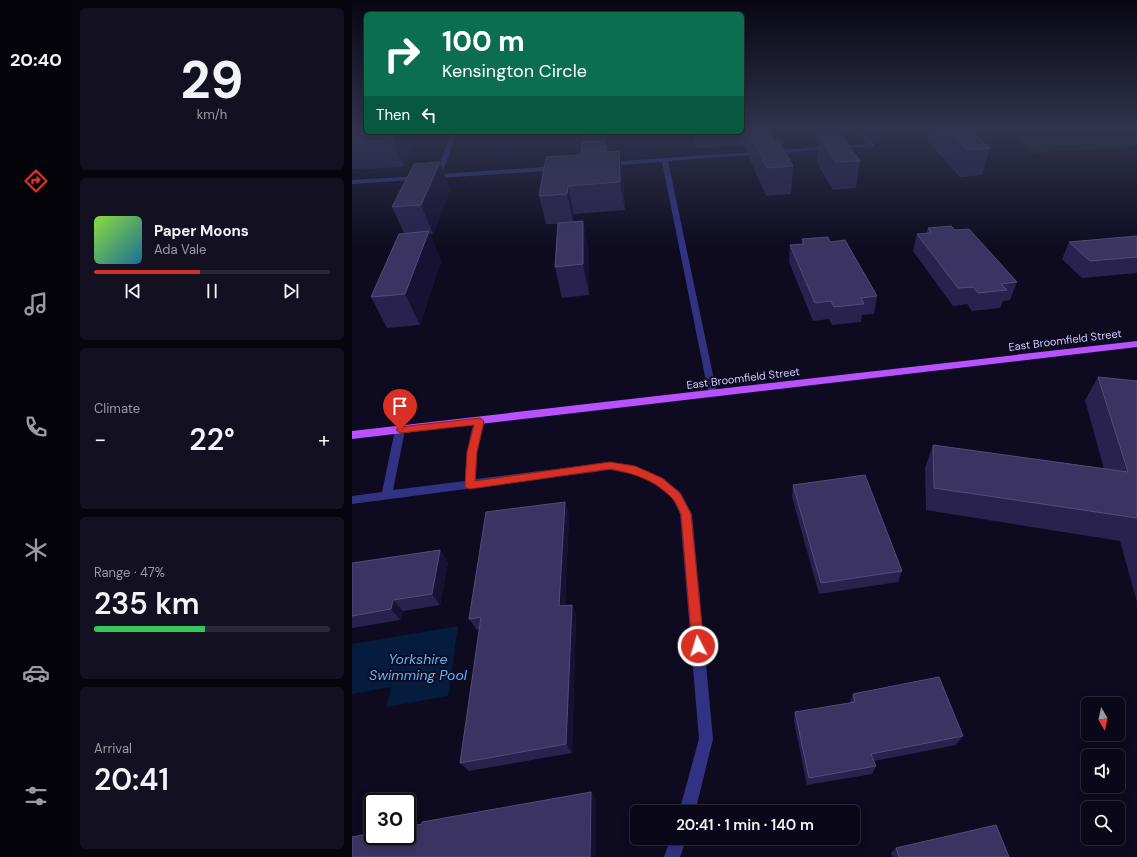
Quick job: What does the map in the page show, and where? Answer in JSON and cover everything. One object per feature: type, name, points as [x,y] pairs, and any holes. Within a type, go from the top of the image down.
[{"type":"main road","name":"East Broomfield Street","points":[[352,435],[1137,344]]},
{"type":"street","points":[[438,176],[441,169]]},
{"type":"street","points":[[352,182],[538,169]]},
{"type":"street","points":[[667,169],[712,394]]},
{"type":"street","points":[[470,485],[472,452],[480,421]]},
{"type":"street","points":[[387,495],[400,430]]},
{"type":"street","points":[[352,500],[610,466],[635,470],[659,481],[676,496],[686,514],[706,739],[689,805]]},
{"type":"street","points":[[672,857],[676,845]]},
{"type":"water","name":"Yorkshire Swimming Pool","points":[[458,626],[448,696],[387,707],[391,687],[352,694],[352,644]]},
{"type":"building","points":[[411,169],[437,169],[421,205],[392,207]]},
{"type":"building","points":[[544,169],[620,169],[620,182],[568,186],[567,194],[539,196]]},
{"type":"building","points":[[583,221],[583,264],[555,267],[558,223]]},
{"type":"building","points":[[951,226],[955,230],[969,229],[1017,282],[1001,284],[1007,290],[978,293],[973,287],[958,288],[917,234],[931,233],[928,228]]},
{"type":"building","points":[[429,231],[405,294],[371,297],[399,234]]},
{"type":"building","points":[[1137,236],[1137,257],[1090,261],[1069,242]]},
{"type":"building","points":[[828,237],[830,242],[845,240],[877,296],[861,298],[864,304],[834,307],[831,301],[815,303],[790,245],[804,244],[802,239]]},
{"type":"building","points":[[1098,377],[1137,381],[1137,518],[934,488],[933,445],[1128,472]]},
{"type":"building","points":[[865,475],[902,571],[821,583],[793,485]]},
{"type":"building","points":[[565,502],[559,606],[572,605],[566,744],[460,763],[481,617],[469,619],[486,512]]},
{"type":"building","points":[[440,550],[432,594],[393,600],[391,609],[352,616],[352,563]]},
{"type":"building","points":[[939,677],[963,736],[871,754],[876,766],[809,778],[795,712],[855,702],[853,694]]},
{"type":"building","points":[[591,792],[590,857],[352,857],[352,837],[364,835],[364,845],[416,845],[416,825],[422,824],[422,822]]},
{"type":"building","points":[[996,825],[1009,857],[899,857],[896,848]]},
{"type":"route","points":[[400,430],[480,421],[472,452],[470,485],[610,466],[635,470],[659,481],[676,496],[686,514],[698,646]]}]
